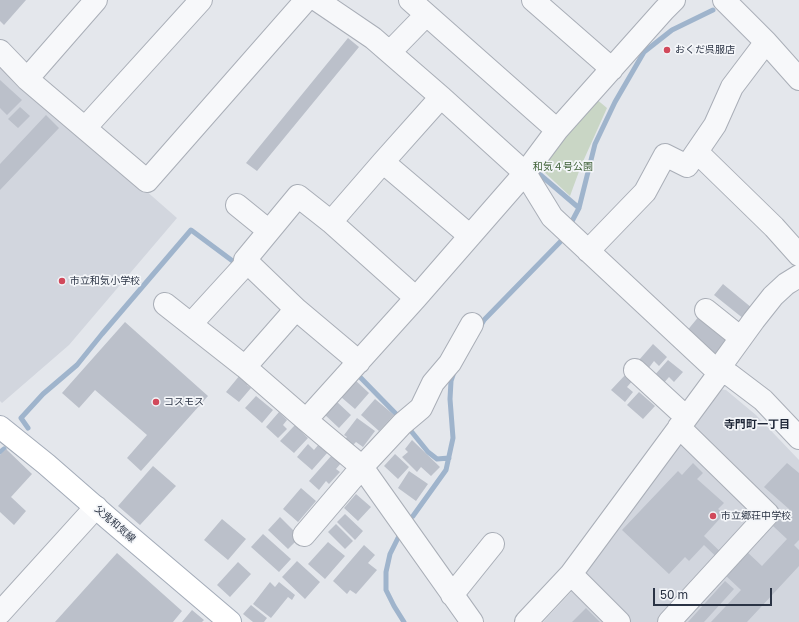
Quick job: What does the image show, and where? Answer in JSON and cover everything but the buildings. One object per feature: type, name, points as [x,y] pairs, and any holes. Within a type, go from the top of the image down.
[{"type":"main road","name":"父鬼和気線","points":[[0,427],[46,464],[230,622]]},
{"type":"street","points":[[27,79],[96,0]]},
{"type":"street","points":[[84,128],[201,0]]},
{"type":"street","points":[[0,51],[27,79],[147,181],[306,0]]},
{"type":"street","points":[[317,0],[373,38],[394,48],[441,97],[524,173],[552,217],[717,371],[730,375],[763,400],[799,438]]},
{"type":"street","points":[[410,0],[557,130]]},
{"type":"street","points":[[533,0],[612,69]]},
{"type":"street","points":[[724,0],[766,42],[799,79]]},
{"type":"street","points":[[306,420],[416,298],[524,173],[557,130],[612,69],[663,3]]},
{"type":"street","points":[[394,48],[426,15]]},
{"type":"street","points":[[588,251],[645,192],[665,155],[687,166],[715,125],[732,86],[766,42]]},
{"type":"street","points":[[331,222],[441,97]]},
{"type":"street","points":[[697,152],[774,227],[799,255]]},
{"type":"street","points":[[383,162],[470,236]]},
{"type":"street","points":[[191,324],[243,266],[298,196],[331,222],[416,298]]},
{"type":"street","points":[[237,206],[269,231]]},
{"type":"street","points":[[243,266],[292,313],[359,362]]},
{"type":"street","points":[[526,622],[571,574],[715,379],[717,371],[754,320],[773,296],[786,284],[799,276]]},
{"type":"street","points":[[165,304],[245,367],[362,467],[472,622]]},
{"type":"street","points":[[706,310],[741,338]]},
{"type":"street","points":[[245,367],[292,313]]},
{"type":"street","points":[[304,535],[362,467],[404,422],[420,408],[434,383],[450,363],[472,324]]},
{"type":"street","points":[[635,370],[768,514],[669,622]]},
{"type":"street","points":[[0,613],[96,507]]},
{"type":"street","points":[[452,595],[493,544]]},
{"type":"street","points":[[571,574],[619,622]]},
{"type":"shaded area","name":"市立和気小学校","points":[[0,63],[177,218],[69,345],[2,403],[0,401]]},
{"type":"shaded area","name":"市立郷荘中学校","points":[[718,389],[726,390],[756,415],[799,460],[799,622],[543,622],[572,591],[587,572]]},
{"type":"green space","name":"和気４号公園","points":[[595,98],[607,108],[581,166],[570,196],[541,169]]},
{"type":"waterway","points":[[570,225],[579,208],[595,144],[615,102],[644,52],[672,30],[713,10]]},
{"type":"waterway","points":[[537,172],[579,208]]},
{"type":"waterway","points":[[28,428],[21,418],[43,394],[77,365],[191,230],[238,265]]},
{"type":"waterway","points":[[480,327],[484,320],[563,239]]},
{"type":"waterway","points":[[413,516],[446,470],[453,438],[450,399],[451,381],[454,372]]},
{"type":"waterway","points":[[358,375],[400,418]]},
{"type":"waterway","points":[[407,426],[428,452],[437,459],[449,458]]},
{"type":"waterway","points":[[0,452],[4,449]]},
{"type":"waterway","points":[[398,538],[390,554],[386,572],[386,590],[404,622]]},
{"type":"place","name":"おくだ呉服店","points":[[667,50]]},
{"type":"place","name":"市立和気小学校","points":[[62,281]]},
{"type":"place","name":"コスモス","points":[[156,402]]},
{"type":"place","name":"市立郷荘中学校","points":[[713,516]]},
{"type":"district","name":"寺門町一丁目","points":[[757,425]]}]
